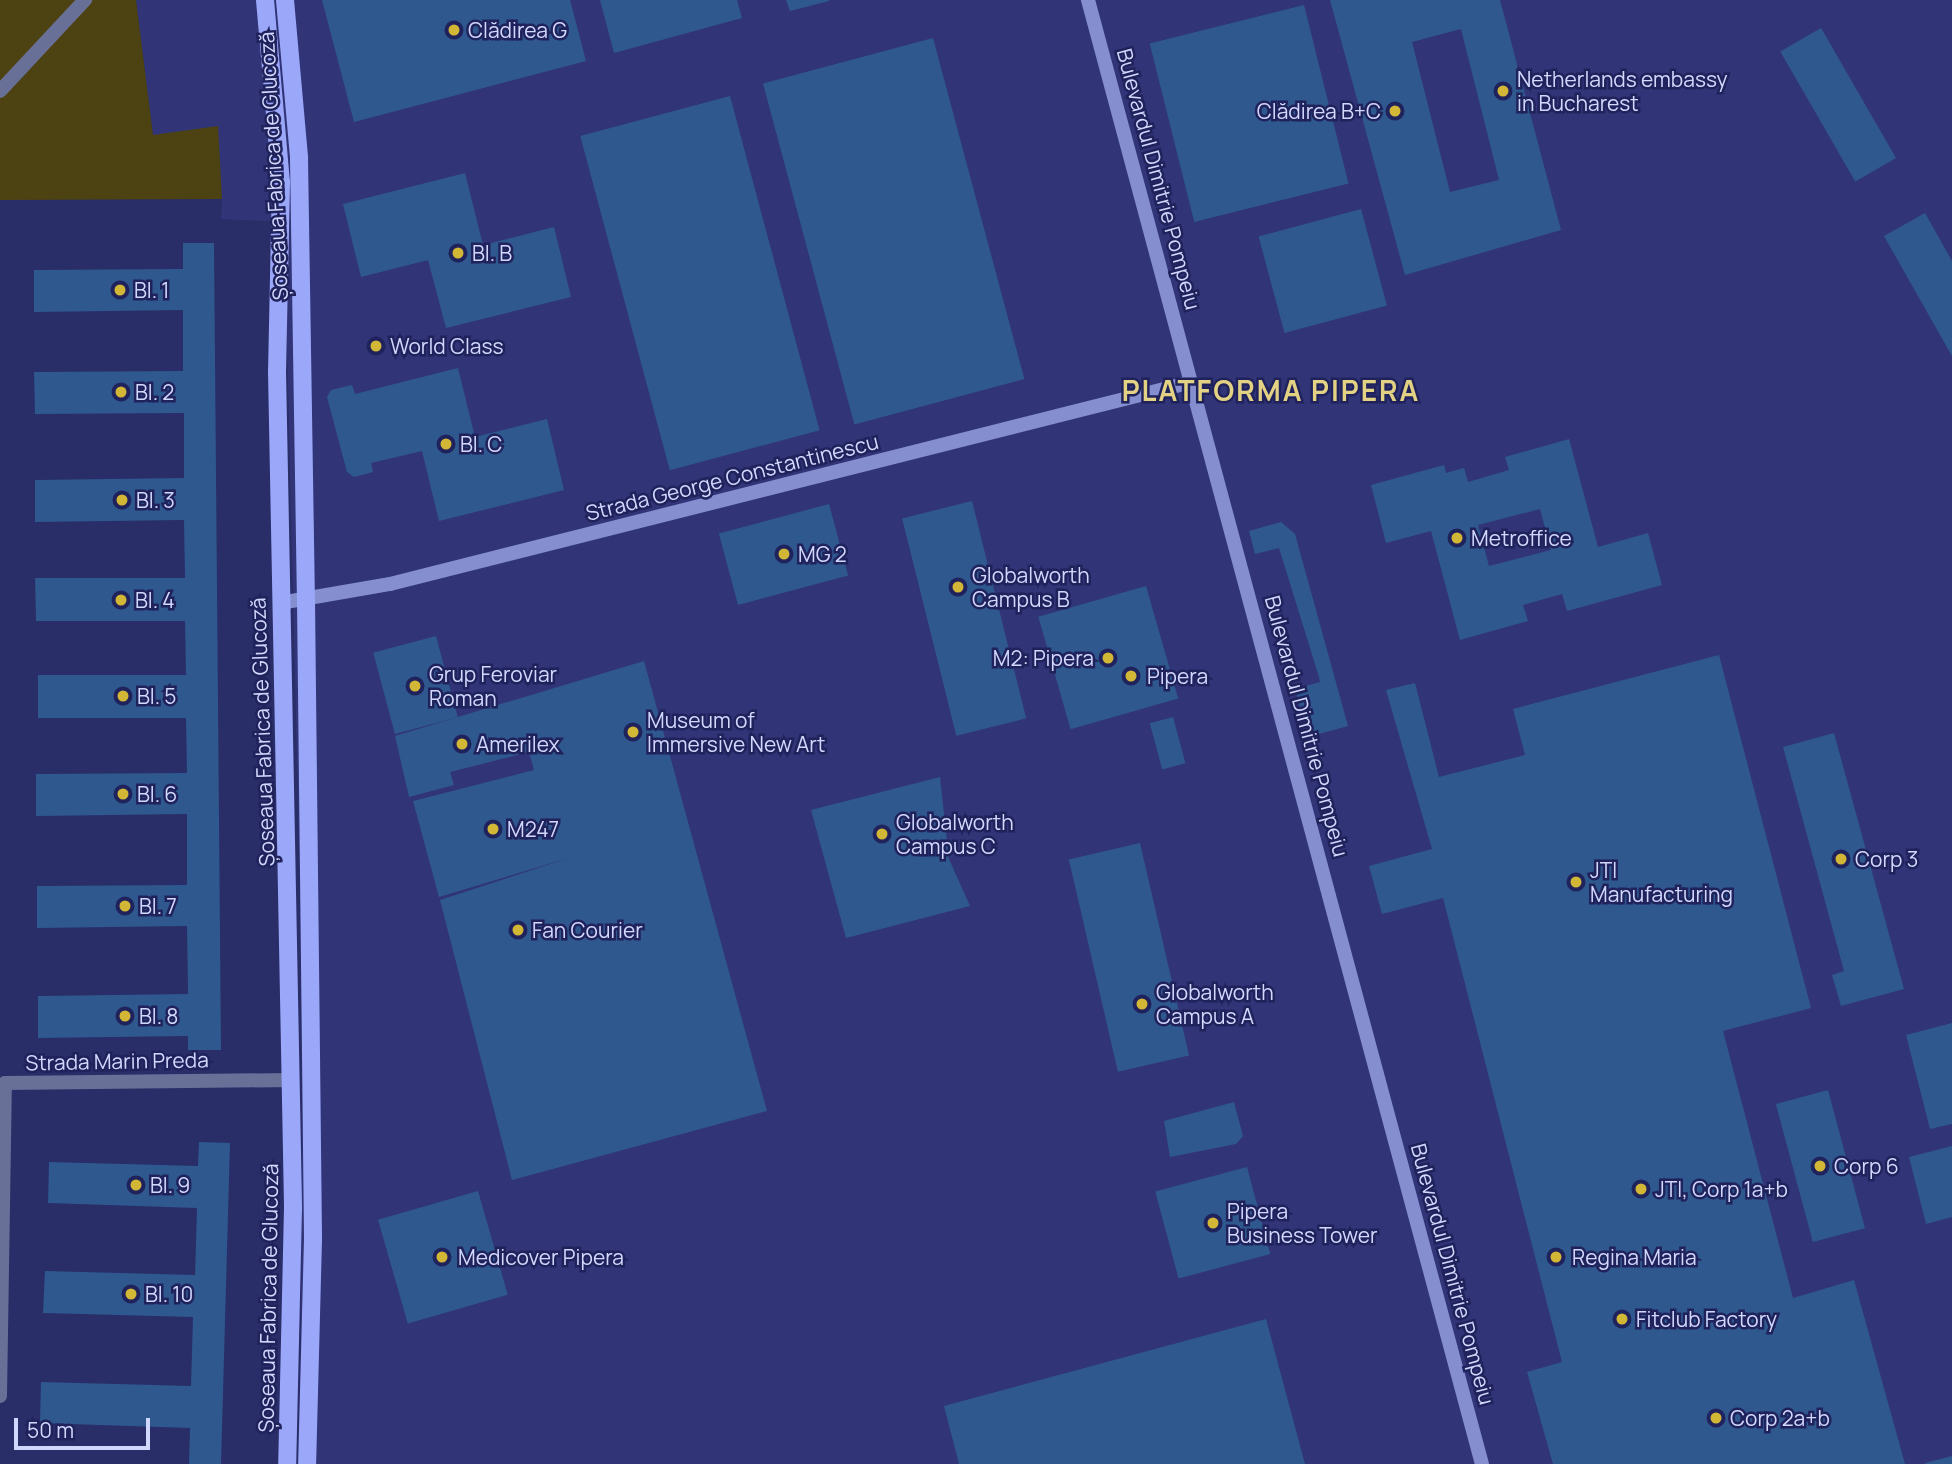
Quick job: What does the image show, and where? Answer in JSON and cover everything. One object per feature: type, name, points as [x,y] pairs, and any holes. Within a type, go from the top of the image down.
[{"type":"main road","name":"Șoseaua Fabrica de Glucoză","points":[[265,0],[281,182],[281,603],[292,1080],[288,1464]]},
{"type":"main road","name":"Șoseaua Fabrica de Glucoză","points":[[285,0],[299,158],[306,600],[313,1206],[307,1464]]},
{"type":"street","points":[[0,91],[85,0]]},
{"type":"street","name":"Bulevardul Dimitrie Pompeiu","points":[[1088,0],[1482,1464]]},
{"type":"street","name":"Strada George Constantinescu","points":[[281,603],[306,600],[1192,382]]},
{"type":"street","name":"Strada Marin Preda","points":[[0,1396],[2,1083],[292,1080]]},
{"type":"shaded area","points":[[0,0],[136,0],[153,135],[218,126],[222,199],[0,200]]},
{"type":"shaded area","points":[[136,0],[1952,0],[1952,1464],[300,1464],[303,1009],[284,222],[221,219],[222,199],[153,135]]},
{"type":"building","name":"Clădirea G","points":[[322,0],[570,0],[586,61],[354,122]]},
{"type":"building","points":[[600,0],[737,0],[742,18],[614,53]]},
{"type":"building","points":[[786,0],[829,0],[829,1],[790,11]]},
{"type":"building","name":"Clădirea B+C","points":[[1330,0],[1500,0],[1561,230],[1405,275]],"holes":[[[1461,29],[1499,180],[1450,192],[1412,42]]]},
{"type":"building","points":[[1304,5],[1349,184],[1194,222],[1150,43]]},
{"type":"building","points":[[1821,28],[1896,158],[1855,181],[1780,52]]},
{"type":"building","points":[[933,38],[1024,379],[854,425],[763,84]]},
{"type":"building","points":[[730,96],[820,430],[670,470],[580,136]]},
{"type":"building","name":"Bl. B","points":[[465,173],[483,245],[554,227],[571,297],[446,328],[428,260],[361,277],[343,204]]},
{"type":"building","points":[[1361,209],[1387,306],[1284,333],[1259,236]]},
{"type":"building","points":[[1925,213],[1952,261],[1952,356],[1884,236]]},
{"type":"building","points":[[183,243],[214,243],[221,1050],[188,1050],[188,1036],[38,1038],[38,996],[188,994],[187,926],[37,928],[37,886],[187,885],[187,814],[36,816],[36,774],[187,773],[186,718],[38,718],[38,675],[186,675],[185,621],[36,621],[35,578],[185,578],[184,520],[35,522],[35,480],[184,478],[184,413],[35,414],[34,372],[183,371],[183,310],[34,312],[34,270],[183,269]]},
{"type":"building","name":"Bl. C","points":[[458,368],[475,437],[547,419],[564,490],[439,521],[422,451],[371,463],[373,472],[354,477],[347,472],[327,397],[331,390],[352,385],[355,394]]},
{"type":"building","name":"Metroffice","points":[[1569,439],[1598,547],[1648,533],[1662,585],[1567,611],[1562,594],[1523,605],[1528,621],[1460,640],[1431,531],[1386,543],[1371,485],[1444,465],[1446,473],[1464,468],[1468,482],[1509,470],[1505,457]],"holes":[[[1540,509],[1551,550],[1489,566],[1478,525]]]},
{"type":"building","name":"Globalworth Campus B","points":[[972,501],[1026,718],[956,736],[902,518]]},
{"type":"building","name":"MG 2","points":[[829,504],[848,575],[738,605],[719,534]]},
{"type":"building","points":[[1281,522],[1295,534],[1348,726],[1308,737],[1295,689],[1320,682],[1319,677],[1279,548],[1255,554],[1249,531]]},
{"type":"building","name":"M2: Pipera","points":[[1146,586],[1178,698],[1071,729],[1038,617]]},
{"type":"building","name":"Grup Feroviar Roman","points":[[436,636],[458,717],[395,734],[373,653]]},
{"type":"building","points":[[1719,655],[1811,1008],[1723,1031],[1793,1298],[1854,1280],[1905,1464],[1553,1464],[1527,1372],[1562,1362],[1443,898],[1382,914],[1369,866],[1432,849],[1386,690],[1415,683],[1439,777],[1525,755],[1513,709]]},
{"type":"building","points":[[644,661],[767,1111],[512,1180],[440,900],[572,857],[439,897],[413,801],[534,770],[529,752],[450,772],[454,785],[409,797],[395,736]]},
{"type":"building","points":[[1173,717],[1185,763],[1162,770],[1150,723]]},
{"type":"building","name":"Corp 3","points":[[1834,733],[1904,989],[1841,1006],[1832,975],[1844,971],[1783,747]]},
{"type":"building","name":"Globalworth Campus C","points":[[940,777],[949,859],[970,906],[846,938],[811,810]]},
{"type":"building","name":"Globalworth Campus A","points":[[1140,843],[1189,1055],[1118,1072],[1069,859]]},
{"type":"building","points":[[1952,1023],[1952,1124],[1930,1129],[1906,1035]]},
{"type":"building","name":"Corp 6","points":[[1828,1090],[1865,1228],[1813,1242],[1776,1104]]},
{"type":"building","points":[[1234,1102],[1243,1136],[1236,1144],[1170,1157],[1164,1121]]},
{"type":"building","points":[[199,1142],[230,1143],[221,1464],[189,1464],[190,1428],[40,1423],[41,1382],[191,1386],[193,1317],[43,1313],[45,1271],[195,1275],[197,1208],[48,1203],[49,1162],[198,1166]]},
{"type":"building","points":[[1952,1146],[1952,1217],[1926,1224],[1909,1157]]},
{"type":"building","name":"Pipera Business Tower","points":[[1247,1167],[1270,1254],[1179,1279],[1155,1192]]},
{"type":"building","name":"Medicover Pipera","points":[[478,1191],[508,1295],[408,1323],[378,1220]]},
{"type":"building","points":[[1266,1319],[1305,1464],[959,1464],[944,1406]]},
{"type":"building","points":[[1952,1456],[1952,1464],[1925,1464],[1925,1463]]},
{"type":"place","name":"Clădirea G","points":[[454,30]]},
{"type":"place","name":"Netherlands embassy in Bucharest","points":[[1503,91]]},
{"type":"place","name":"Clădirea B+C","points":[[1395,111]]},
{"type":"place","name":"Bl. B","points":[[458,253]]},
{"type":"place","name":"Bl. 1","points":[[120,290]]},
{"type":"place","name":"World Class","points":[[376,346]]},
{"type":"place","name":"Bl. 2","points":[[121,392]]},
{"type":"place","name":"Bl. C","points":[[446,444]]},
{"type":"place","name":"Bl. 3","points":[[122,500]]},
{"type":"place","name":"Metroffice","points":[[1457,538]]},
{"type":"place","name":"MG 2","points":[[784,554]]},
{"type":"place","name":"Globalworth Campus B","points":[[958,587]]},
{"type":"place","name":"Bl. 4","points":[[121,600]]},
{"type":"place","name":"M2: Pipera","points":[[1108,658]]},
{"type":"place","name":"Pipera","points":[[1131,676]]},
{"type":"place","name":"Grup Feroviar Roman","points":[[415,686]]},
{"type":"place","name":"Bl. 5","points":[[123,696]]},
{"type":"place","name":"Museum of Immersive New Art","points":[[633,732]]},
{"type":"place","name":"Amerilex","points":[[462,744]]},
{"type":"place","name":"Bl. 6","points":[[123,794]]},
{"type":"place","name":"M247","points":[[493,829]]},
{"type":"place","name":"Globalworth Campus C","points":[[882,834]]},
{"type":"place","name":"Corp 3","points":[[1841,859]]},
{"type":"place","name":"JTI Manufacturing","points":[[1576,882]]},
{"type":"place","name":"Bl. 7","points":[[125,906]]},
{"type":"place","name":"Fan Courier","points":[[518,930]]},
{"type":"place","name":"Globalworth Campus A","points":[[1142,1004]]},
{"type":"place","name":"Bl. 8","points":[[125,1016]]},
{"type":"place","name":"Corp 6","points":[[1820,1166]]},
{"type":"place","name":"Bl. 9","points":[[136,1185]]},
{"type":"place","name":"JTI, Corp 1a+b","points":[[1641,1189]]},
{"type":"place","name":"Pipera Business Tower","points":[[1213,1223]]},
{"type":"place","name":"Medicover Pipera","points":[[442,1257]]},
{"type":"place","name":"Regina Maria","points":[[1556,1257]]},
{"type":"place","name":"Bl. 10","points":[[131,1294]]},
{"type":"place","name":"Fitclub Factory","points":[[1622,1319]]},
{"type":"place","name":"Corp 2a+b","points":[[1716,1418]]},
{"type":"district","name":"PLATFORMA PIPERA","points":[[1271,390]]}]
